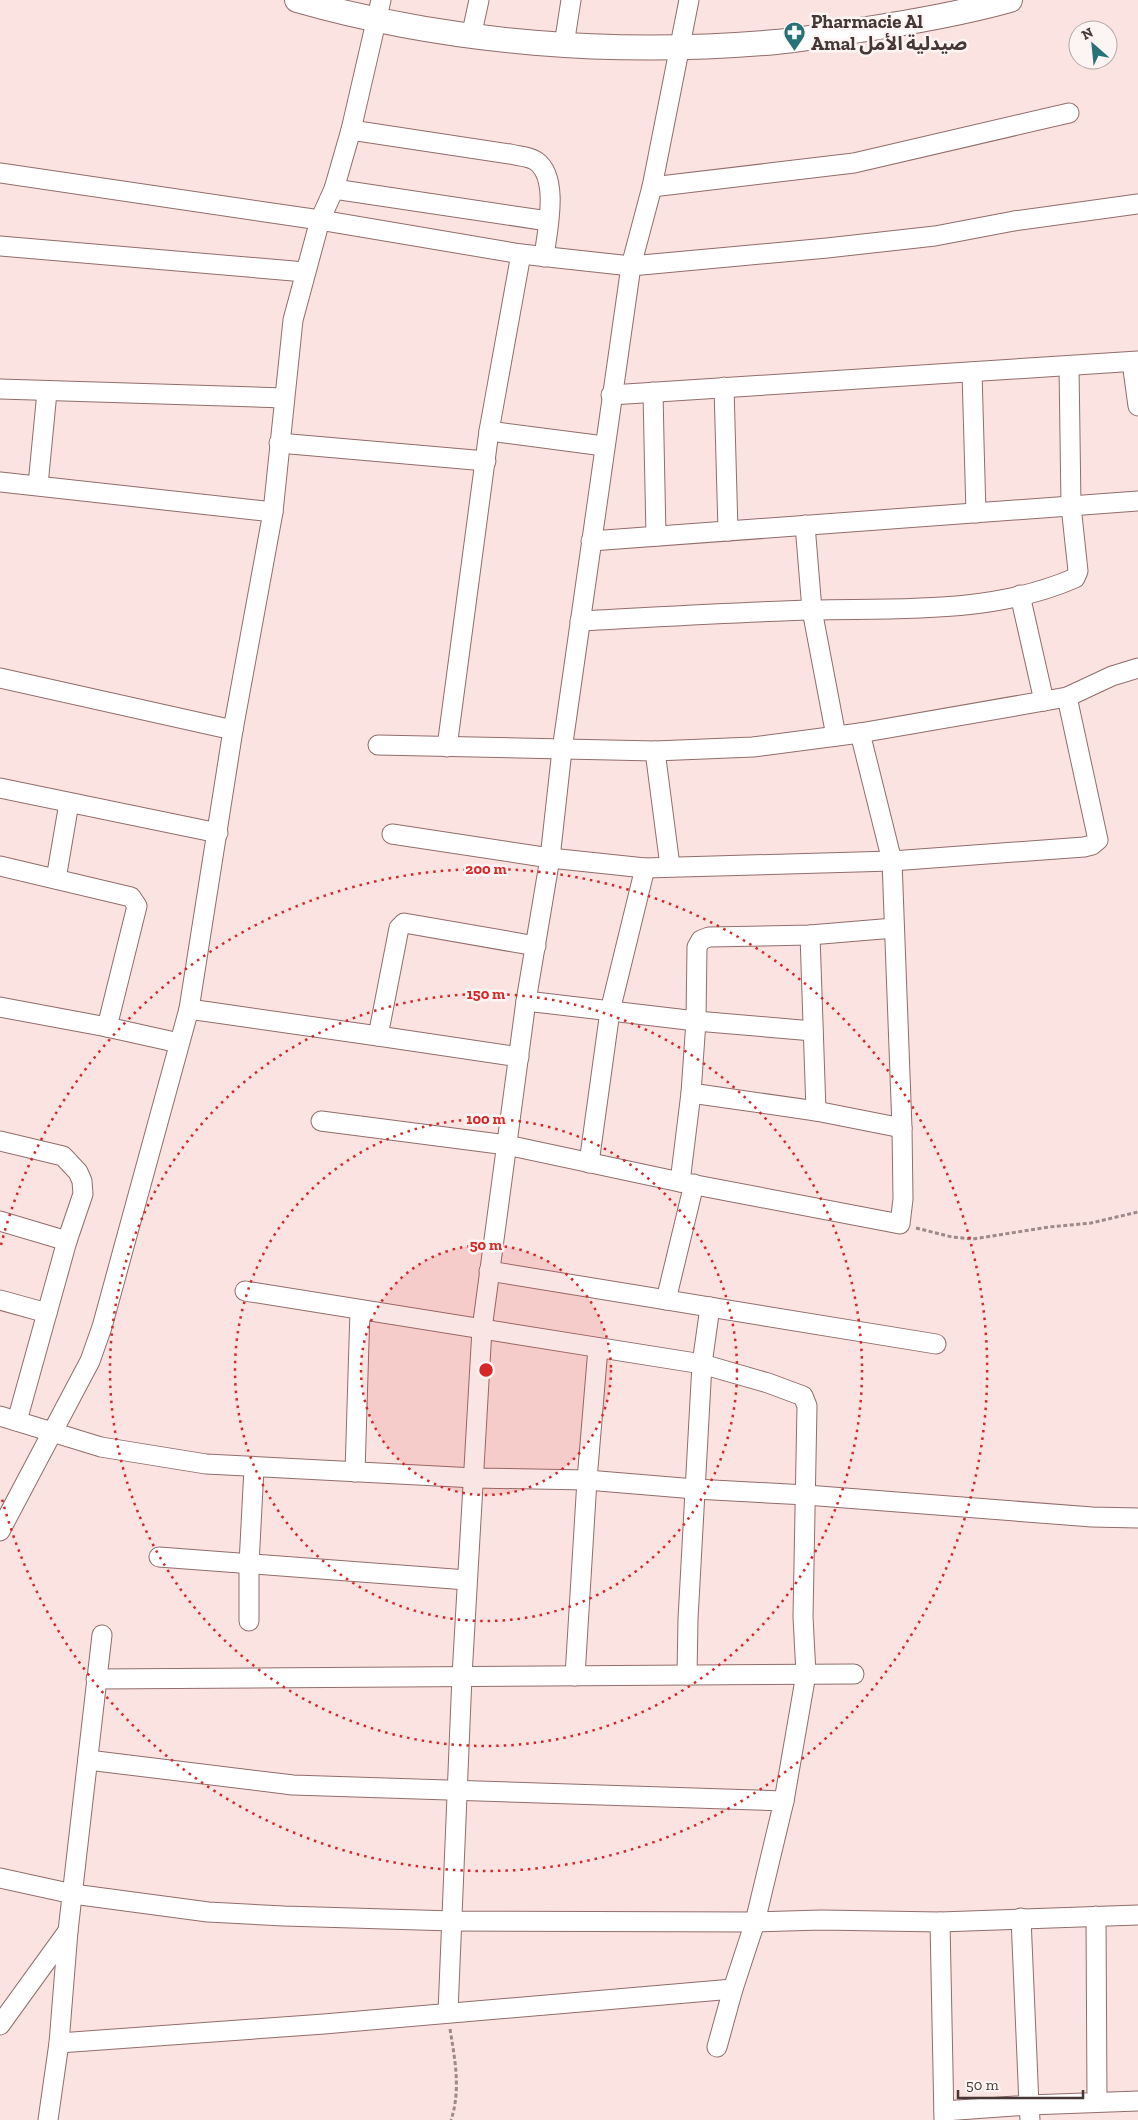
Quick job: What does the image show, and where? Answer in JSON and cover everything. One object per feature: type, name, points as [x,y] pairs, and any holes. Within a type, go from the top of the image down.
[{"type":"street","points":[[297,0],[379,10],[471,37],[564,45],[679,48],[777,42],[921,22],[983,4],[1010,0]]},
{"type":"street","points":[[471,37],[478,0]]},
{"type":"street","points":[[564,45],[571,0]]},
{"type":"street","points":[[448,2012],[462,1676],[475,1478],[482,1329],[526,1001],[550,858],[562,750],[630,266],[652,187],[689,0]]},
{"type":"street","points":[[0,1531],[90,1361],[102,1327],[179,1043],[190,1009],[233,730],[273,512],[293,320],[320,220],[334,189],[352,130],[379,10]]},
{"type":"street","points":[[652,187],[854,163],[1069,113]]},
{"type":"street","points":[[352,130],[535,160],[543,168],[549,181],[548,221],[544,257]]},
{"type":"street","points":[[0,173],[320,220],[521,254],[630,266],[935,236],[1014,221],[1138,204]]},
{"type":"street","points":[[334,189],[548,221]]},
{"type":"street","points":[[0,246],[305,272]]},
{"type":"street","points":[[446,747],[490,431],[521,254]]},
{"type":"street","points":[[612,395],[1135,362],[1138,406]]},
{"type":"street","points":[[580,621],[812,610],[942,609],[1020,595],[1074,578],[1078,571],[1070,506],[1069,366]]},
{"type":"street","points":[[972,372],[976,513]]},
{"type":"street","points":[[724,387],[728,531]]},
{"type":"street","points":[[0,390],[284,398]]},
{"type":"street","points":[[38,485],[46,392]]},
{"type":"street","points":[[653,392],[656,536]]},
{"type":"street","points":[[490,431],[604,446]]},
{"type":"street","points":[[279,443],[486,461]]},
{"type":"street","points":[[0,482],[273,512]]},
{"type":"street","points":[[591,541],[1138,501]]},
{"type":"street","points":[[805,525],[812,610],[836,736]]},
{"type":"street","points":[[1020,595],[1044,701]]},
{"type":"street","points":[[378,745],[655,751],[753,747],[860,733],[1067,697],[1112,676],[1138,668]]},
{"type":"street","points":[[0,678],[233,730]]},
{"type":"street","points":[[392,834],[550,858],[645,868],[892,861],[1084,847],[1098,840],[1067,697]]},
{"type":"street","points":[[321,1121],[506,1145],[687,1183],[900,1224],[903,1200],[902,1128],[892,861],[860,733]]},
{"type":"street","points":[[655,751],[670,866]]},
{"type":"street","points":[[2,794],[69,803],[218,833]]},
{"type":"street","points":[[56,880],[69,803]]},
{"type":"street","points":[[0,866],[131,897],[137,903],[107,1027]]},
{"type":"street","points":[[589,1163],[610,1011],[645,868]]},
{"type":"street","points":[[378,1036],[399,928],[404,923],[536,946]]},
{"type":"street","points":[[666,1300],[687,1183],[696,1021],[697,947],[701,940],[709,937],[810,935],[894,928]]},
{"type":"street","points":[[810,935],[816,1111]]},
{"type":"street","points":[[526,1001],[696,1021],[813,1031]]},
{"type":"street","points":[[0,1006],[179,1043]]},
{"type":"street","points":[[190,1009],[518,1058]]},
{"type":"street","points":[[691,1093],[816,1111],[902,1128]]},
{"type":"street","points":[[0,1141],[63,1156],[78,1172],[82,1181],[83,1194],[67,1241],[47,1313],[9,1419],[101,1448],[206,1464],[475,1478],[587,1480],[694,1490],[806,1495],[1092,1517],[1138,1518]]},
{"type":"street","points":[[0,1221],[67,1241]]},
{"type":"street","points":[[490,1271],[936,1344]]},
{"type":"street","points":[[245,1292],[702,1364],[768,1383],[803,1396],[807,1406],[803,1617],[806,1674],[784,1801],[755,1922],[732,1989],[717,2047]]},
{"type":"street","points":[[0,1300],[47,1313]]},
{"type":"street","points":[[687,1675],[694,1490],[702,1364],[710,1307]]},
{"type":"street","points":[[355,1472],[360,1310]]},
{"type":"street","points":[[575,1676],[587,1480],[598,1348]]},
{"type":"street","points":[[249,1621],[249,1564],[254,1468]]},
{"type":"street","points":[[159,1557],[468,1580]]},
{"type":"street","points":[[48,2120],[59,2042],[72,1894],[102,1635]]},
{"type":"street","points":[[96,1679],[854,1674]]},
{"type":"street","points":[[88,1760],[293,1785],[687,1796],[784,1801]]},
{"type":"street","points":[[0,1878],[72,1894],[208,1912],[453,1921],[755,1922],[821,1920],[940,1922],[1138,1915]]},
{"type":"street","points":[[1096,1916],[1097,2102]]},
{"type":"street","points":[[1021,1918],[1029,2113]]},
{"type":"street","points":[[940,1922],[944,2115],[1029,2113],[1097,2102],[1138,2100]]},
{"type":"street","points":[[0,2025],[68,1932]]},
{"type":"street","points":[[59,2042],[324,2024],[732,1989]]},
{"type":"path","points":[[900,1224],[952,1237],[973,1239],[1049,1227],[1091,1223],[1138,1212]]},
{"type":"path","points":[[448,2012],[457,2086],[456,2106],[451,2120]]},
{"type":"place","name":"Pharmacie Al Amal صيدلية الأمل","points":[[795,51]]}]
